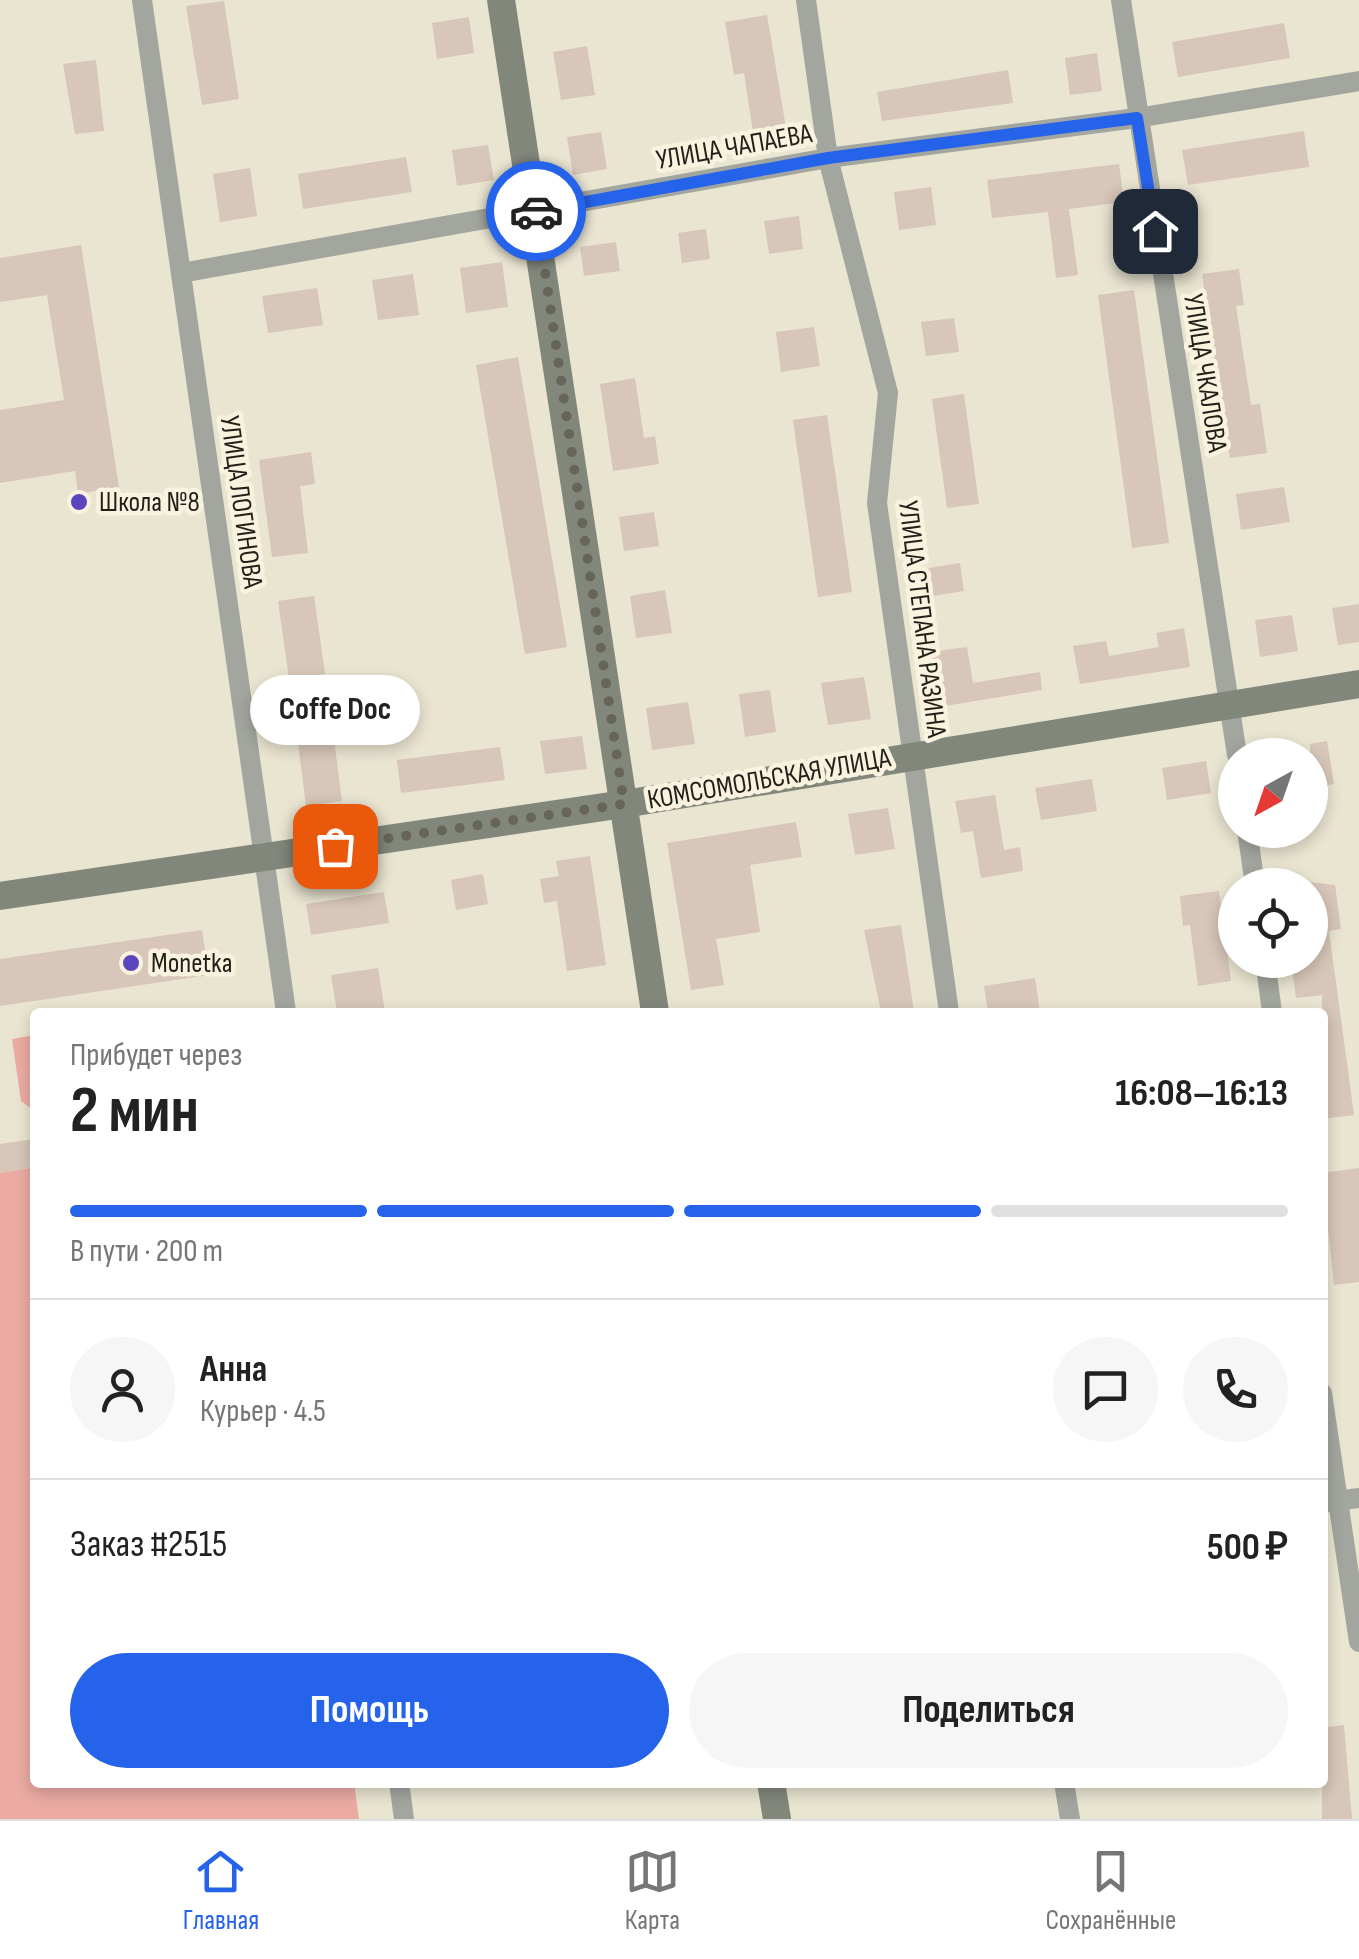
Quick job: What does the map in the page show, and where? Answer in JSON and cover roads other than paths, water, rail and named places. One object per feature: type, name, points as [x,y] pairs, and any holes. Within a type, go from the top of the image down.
[{"type":"street","name":"УЛИЦА ЛОГИНОВА","points":[[142,0],[285,1008]]},
{"type":"street","points":[[501,0],[536,210],[654,1008]]},
{"type":"street","name":"УЛИЦА СТЕПАНА РАЗИНА","points":[[806,0],[828,158],[888,393],[876,503],[948,1008]]},
{"type":"street","name":"УЛИЦА ЧКАЛОВА","points":[[1120,0],[1235,738]]},
{"type":"street","name":"УЛИЦА ЧАПАЕВА","points":[[181,273],[828,158],[1137,118],[1359,82]]},
{"type":"street","name":"КОМСОМОЛЬСКАЯ УЛИЦА","points":[[0,896],[624,804],[911,754],[1359,684]]},
{"type":"street","points":[[1267,978],[1271,1008]]},
{"type":"street","points":[[1328,1475],[1359,1642]]},
{"type":"street","points":[[1330,1502],[1359,1498]]},
{"type":"street","points":[[400,1788],[404,1819]]},
{"type":"street","points":[[772,1788],[777,1819]]},
{"type":"street","points":[[1065,1788],[1070,1819]]},
{"type":"place","name":"Школа №8","points":[[79,502]]},
{"type":"place","name":"Coffe Doc","points":[[335,846]]},
{"type":"place","name":"Monetka","points":[[131,963]]}]
